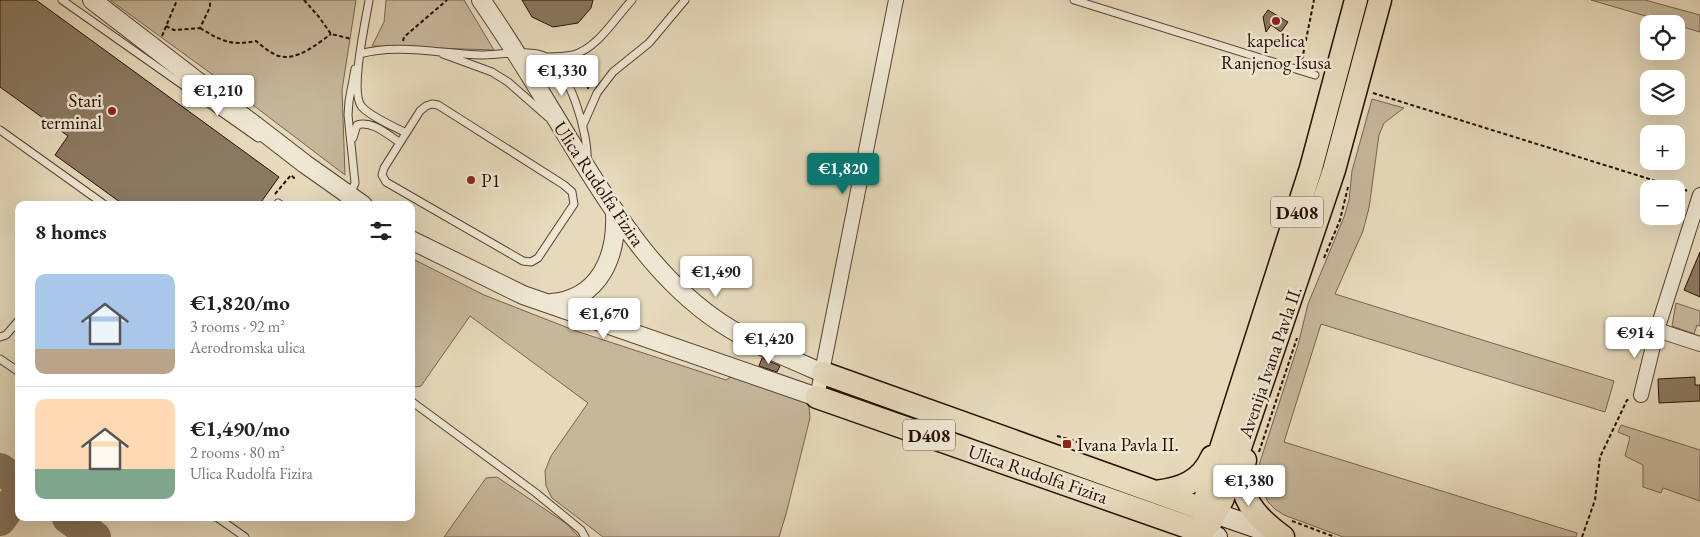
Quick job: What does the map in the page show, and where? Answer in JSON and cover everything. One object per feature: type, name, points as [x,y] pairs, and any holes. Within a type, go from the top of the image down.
[{"type":"main road","name":"Avenija Ivana Pavla II.","points":[[1207,535],[1210,511],[1228,486],[1241,418],[1356,0]]},
{"type":"main road","name":"Avenija Ivana Pavla II.","points":[[1241,418],[1334,170],[1380,0]]},
{"type":"main road","name":"Ulica Rudolfa Fizira","points":[[823,373],[1210,511],[1283,531]]},
{"type":"main road","name":"Ulica Rudolfa Fizira","points":[[817,397],[1207,535]]},
{"type":"main road","points":[[1155,492],[1182,487],[1198,478],[1207,467],[1221,434],[1241,418],[1249,439],[1242,474],[1244,495],[1255,514],[1283,531]]},
{"type":"street","points":[[92,0],[320,174],[351,201]]},
{"type":"street","name":"Ulica Rudolfa Fizira","points":[[481,0],[517,54],[615,214],[655,264],[683,292],[720,322],[758,345],[823,373]]},
{"type":"street","points":[[817,397],[896,0]]},
{"type":"street","points":[[1641,396],[1656,330],[1700,195]]},
{"type":"street","points":[[548,303],[573,299],[597,280],[611,254],[615,231],[615,214]]},
{"type":"street","name":"Ulica Rudolfa Fizira","points":[[415,242],[523,295],[817,397]]},
{"type":"street","points":[[1656,330],[1700,344]]},
{"type":"lane","points":[[62,0],[302,169],[320,174]]},
{"type":"lane","points":[[369,0],[360,54],[357,88],[359,103],[365,109],[406,133]]},
{"type":"lane","points":[[360,54],[373,51],[400,50],[481,55],[565,56],[583,50],[599,37],[632,0]]},
{"type":"lane","points":[[1074,0],[1315,75]]},
{"type":"lane","points":[[583,125],[597,93],[613,72],[649,43],[684,1]]},
{"type":"lane","points":[[434,51],[492,72],[508,82],[564,133]]},
{"type":"lane","points":[[352,201],[355,184],[349,125],[349,101],[354,73],[360,54]]},
{"type":"lane","points":[[546,57],[556,66],[565,80],[583,125],[588,151],[587,168]]},
{"type":"lane","points":[[438,105],[564,184],[572,192],[574,204],[538,258],[531,262],[523,261],[386,182],[382,175],[384,168],[399,142],[426,106],[438,105]]},
{"type":"lane","points":[[352,143],[355,128],[362,123],[377,128],[399,142]]},
{"type":"lane","points":[[0,130],[98,201]]},
{"type":"lane","points":[[0,337],[6,335],[15,325]]},
{"type":"lane","points":[[0,359],[15,369]]},
{"type":"lane","points":[[415,404],[536,493],[583,533],[591,537]]},
{"type":"lane","points":[[222,521],[245,537]]},
{"type":"path","points":[[161,38],[177,0]]},
{"type":"path","points":[[200,28],[210,7],[210,0]]},
{"type":"path","points":[[304,0],[331,34],[356,40]]},
{"type":"path","points":[[400,50],[404,37],[447,0]]},
{"type":"path","points":[[1300,70],[1314,0]]},
{"type":"path","points":[[166,26],[174,30],[200,28],[222,41],[242,44],[256,41],[278,56],[292,56],[310,50],[331,34]]},
{"type":"path","points":[[586,57],[588,93]]},
{"type":"path","points":[[1373,93],[1700,195]]},
{"type":"path","points":[[276,201],[272,198],[291,175],[294,178],[297,174]]},
{"type":"path","points":[[1320,265],[1340,220],[1348,185]]},
{"type":"path","points":[[1257,458],[1297,336]]},
{"type":"path","points":[[1582,537],[1595,500],[1598,466],[1605,446],[1627,400],[1641,396]]},
{"type":"path","points":[[1283,531],[1335,537]]},
{"type":"shaded area","points":[[110,0],[356,0],[342,90],[345,175],[220,80]]},
{"type":"shaded area","points":[[386,0],[464,0],[494,50],[372,46],[384,22]]},
{"type":"shaded area","points":[[1591,0],[1645,0],[1700,15],[1700,32],[1685,28],[1685,15],[1642,15]]},
{"type":"shaded area","points":[[1372,99],[1404,108],[1384,123],[1379,135],[1369,208],[1363,231],[1335,294],[1614,381],[1605,412],[1321,324],[1284,442],[1577,533],[1576,537],[1343,537],[1284,515],[1268,502],[1260,485],[1258,469],[1260,462],[1298,345],[1308,304],[1344,217],[1349,200],[1352,171]]},
{"type":"shaded area","points":[[415,260],[484,295],[576,331],[726,380],[735,374],[807,398],[810,418],[779,537],[603,537],[552,498],[546,486],[545,471],[551,456],[588,403],[470,316],[421,386],[415,387]]},
{"type":"shaded area","points":[[1676,303],[1700,311],[1700,326],[1697,325],[1694,334],[1672,326]]},
{"type":"shaded area","points":[[1621,425],[1700,450],[1700,501],[1663,488],[1661,493],[1643,487],[1643,465],[1625,456],[1630,437],[1618,432]]},
{"type":"shaded area","points":[[497,477],[567,524],[579,537],[444,537],[486,478]]},
{"type":"building","name":"Stari terminal","points":[[0,0],[36,0],[279,177],[262,201],[118,201],[55,155],[68,136],[0,87]]},
{"type":"building","points":[[522,0],[593,0],[591,8],[578,23],[553,27],[532,17]]},
{"type":"building","name":"kapelica Ranjenog Isusa","points":[[1268,10],[1288,22],[1281,32],[1271,25],[1266,32],[1263,17]]},
{"type":"building","points":[[1700,252],[1700,297],[1684,290]]},
{"type":"building","points":[[762,358],[780,366],[777,372],[759,366]]},
{"type":"building","points":[[1695,377],[1695,385],[1700,385],[1700,401],[1659,403],[1658,379]]},
{"type":"taxiway","points":[[0,469],[15,479]]},
{"type":"taxiway","points":[[0,520],[15,499]]},
{"type":"taxiway","points":[[72,521],[95,537]]},
{"type":"place","name":"kapelica Ranjenog Isusa","points":[[1276,21]]},
{"type":"place","name":"Stari terminal","points":[[112,111]]},
{"type":"place","name":"P1","points":[[471,180]]},
{"type":"place","name":"Ivana Pavla II.","points":[[1067,444]]}]
